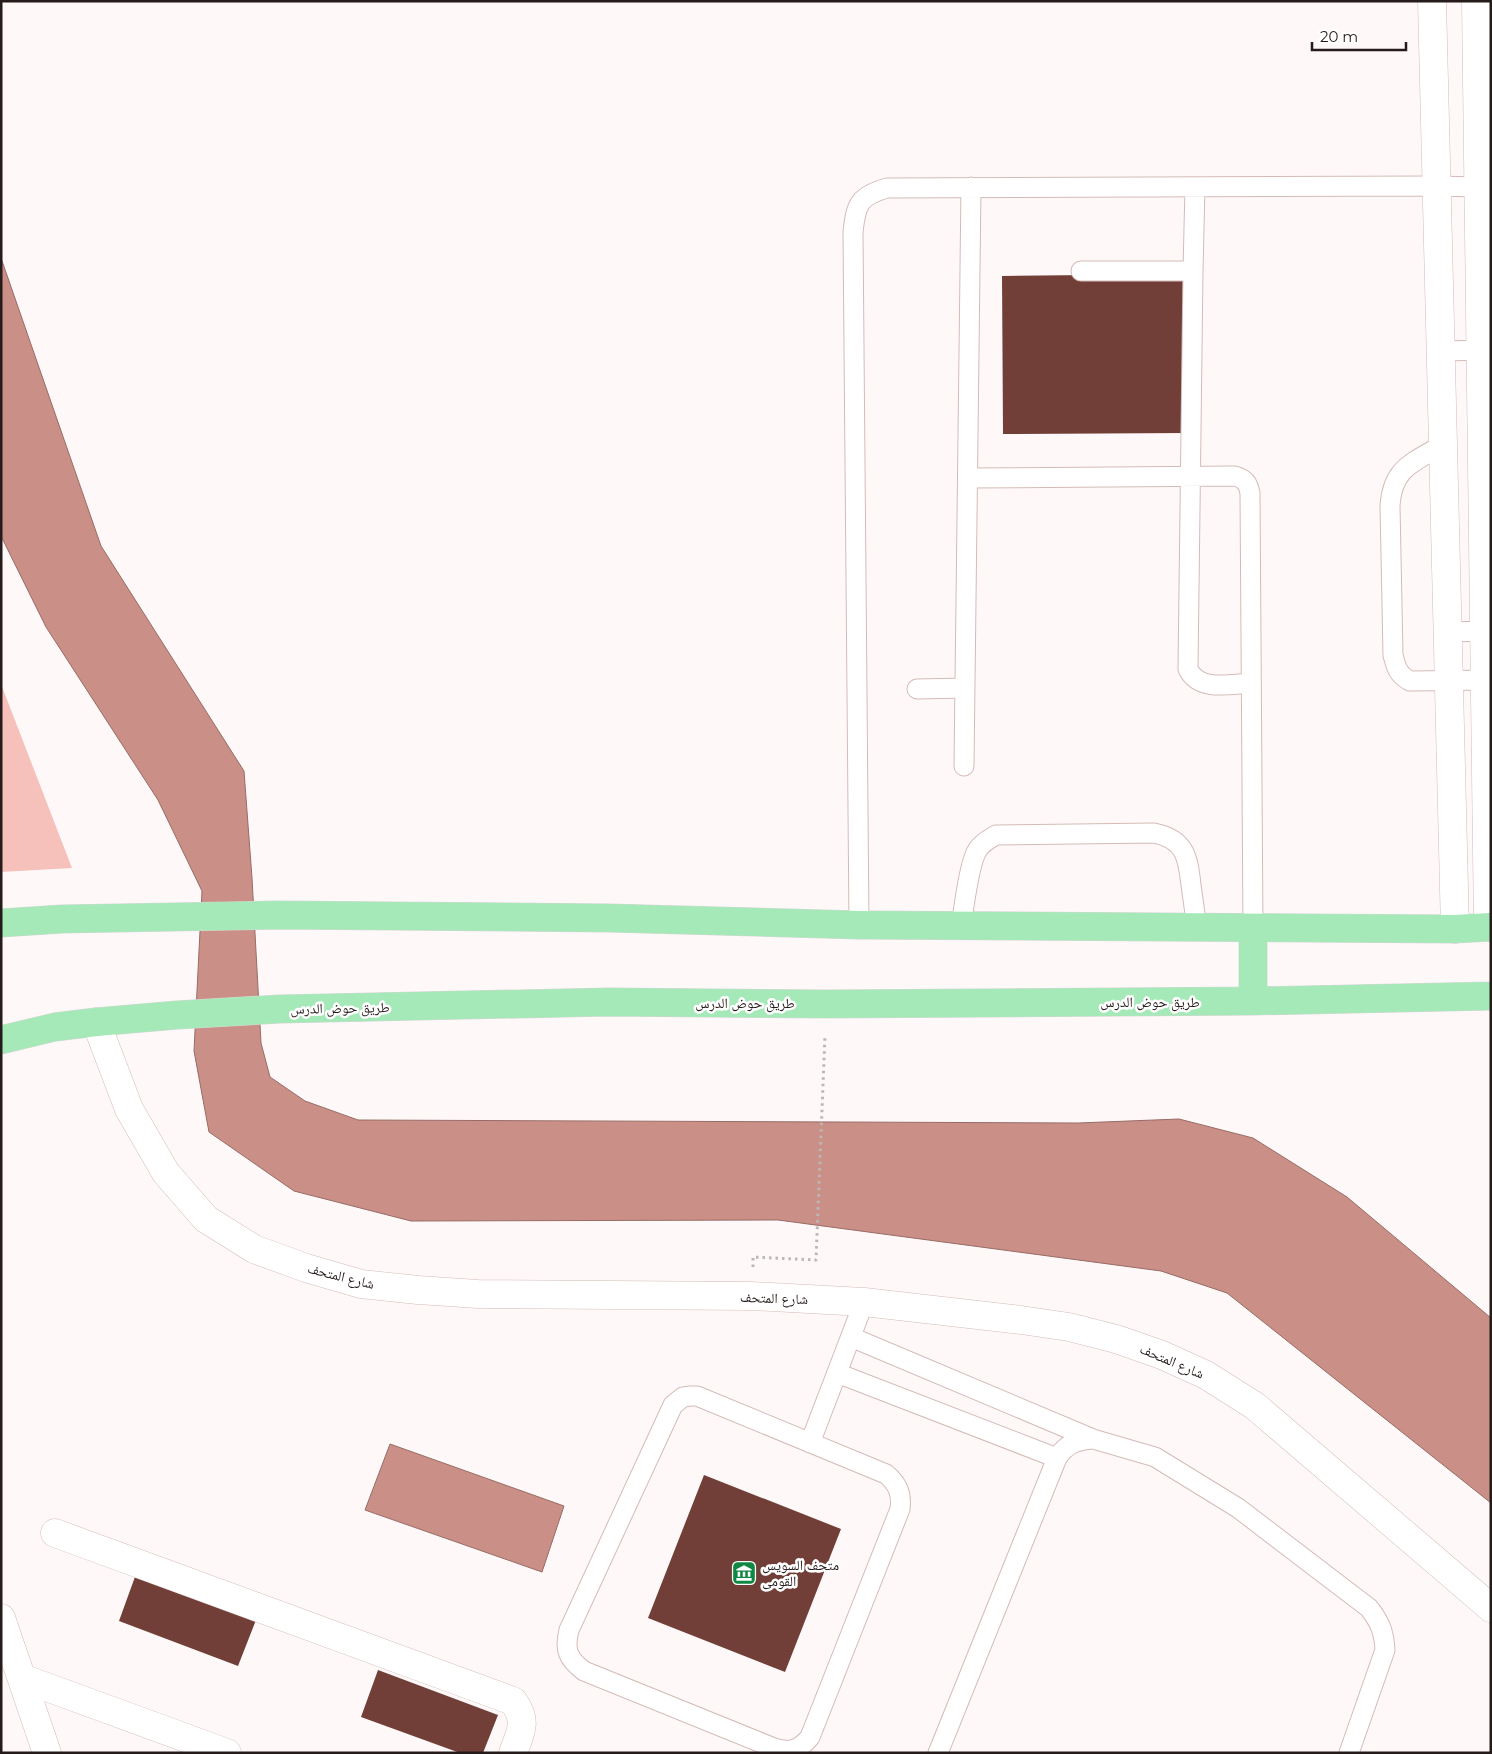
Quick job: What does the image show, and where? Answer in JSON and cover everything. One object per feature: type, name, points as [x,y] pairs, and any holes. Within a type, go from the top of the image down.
[{"type":"main road","points":[[1,923],[62,919],[172,918],[277,914],[609,918],[859,925],[1454,929],[1489,927]]},
{"type":"main road","points":[[1252,1001],[1253,928]]},
{"type":"main road","name":"طريق حوض الدرس","points":[[1,1040],[55,1027],[96,1022],[280,1009],[609,1002],[827,1004],[1252,1001],[1491,996]]},
{"type":"street","points":[[1432,1],[1454,929]]},
{"type":"street","points":[[1476,1],[1485,189],[1489,927]]},
{"type":"street","name":"شارع المتحف","points":[[96,1022],[130,1109],[166,1173],[206,1219],[254,1249],[306,1268],[361,1284],[418,1290],[478,1294],[751,1296],[864,1302],[1069,1327],[1116,1339],[1162,1355],[1206,1375],[1255,1406],[1491,1608]]},
{"type":"street","points":[[55,1533],[513,1701],[522,1717],[522,1727],[513,1753]]},
{"type":"street","points":[[1,1618],[47,1753]]},
{"type":"street","points":[[22,1678],[227,1753]]},
{"type":"lane","points":[[859,925],[853,232],[859,204],[870,193],[887,188],[1435,186],[1485,189]]},
{"type":"lane","points":[[964,766],[972,187]]},
{"type":"lane","points":[[1195,187],[1188,669],[1192,677],[1199,682],[1207,684],[1251,683]]},
{"type":"lane","points":[[1081,271],[1193,271]]},
{"type":"lane","points":[[1440,350],[1486,350]]},
{"type":"lane","points":[[1442,445],[1402,469],[1393,486],[1390,505],[1393,655],[1396,667],[1402,677],[1410,681],[1488,680]]},
{"type":"lane","points":[[968,478],[1235,476],[1242,478],[1249,486],[1253,928]]},
{"type":"lane","points":[[1447,632],[1488,631]]},
{"type":"lane","points":[[917,689],[965,688]]},
{"type":"lane","points":[[960,926],[976,851],[984,841],[996,835],[1154,833],[1166,835],[1184,851],[1188,863],[1197,928]]},
{"type":"lane","points":[[810,1443],[864,1302]]},
{"type":"lane","points":[[851,1338],[1093,1439],[1155,1457],[1238,1508],[1369,1608],[1379,1620],[1384,1634],[1385,1650],[1349,1753]]},
{"type":"lane","points":[[837,1373],[1057,1458]]},
{"type":"lane","points":[[697,1396],[810,1443],[886,1474],[894,1481],[902,1499],[900,1509],[810,1737],[798,1751],[784,1751],[774,1748],[584,1671],[574,1664],[568,1654],[566,1642],[673,1406],[678,1400],[683,1397],[697,1396]]},
{"type":"lane","points":[[938,1753],[1057,1458],[1063,1449],[1072,1443],[1082,1439],[1093,1439]]},
{"type":"path","points":[[751,1296],[753,1257],[816,1260],[827,1004]]},
{"type":"shaded area","points":[[1,258],[101,546],[244,771],[261,1043],[270,1077],[305,1101],[358,1120],[1078,1123],[1179,1119],[1253,1138],[1347,1197],[1491,1318],[1491,1503],[1227,1293],[1161,1271],[778,1220],[411,1221],[294,1191],[209,1132],[194,1051],[202,891],[158,800],[46,627],[1,536]]},
{"type":"shaded area","points":[[1,684],[72,868],[1,872]]},
{"type":"shaded area","points":[[390,1444],[564,1506],[542,1572],[365,1510]]},
{"type":"building","points":[[1186,274],[1187,433],[1003,434],[1002,276]]},
{"type":"building","name":"متحف السويس القومى","points":[[704,1475],[841,1529],[785,1672],[648,1618]]},
{"type":"building","points":[[136,1574],[256,1620],[238,1666],[119,1621]]},
{"type":"building","points":[[378,1670],[498,1715],[483,1753],[460,1753],[361,1717]]},
{"type":"place","name":"متحف السويس القومى","points":[[744,1573]]}]
